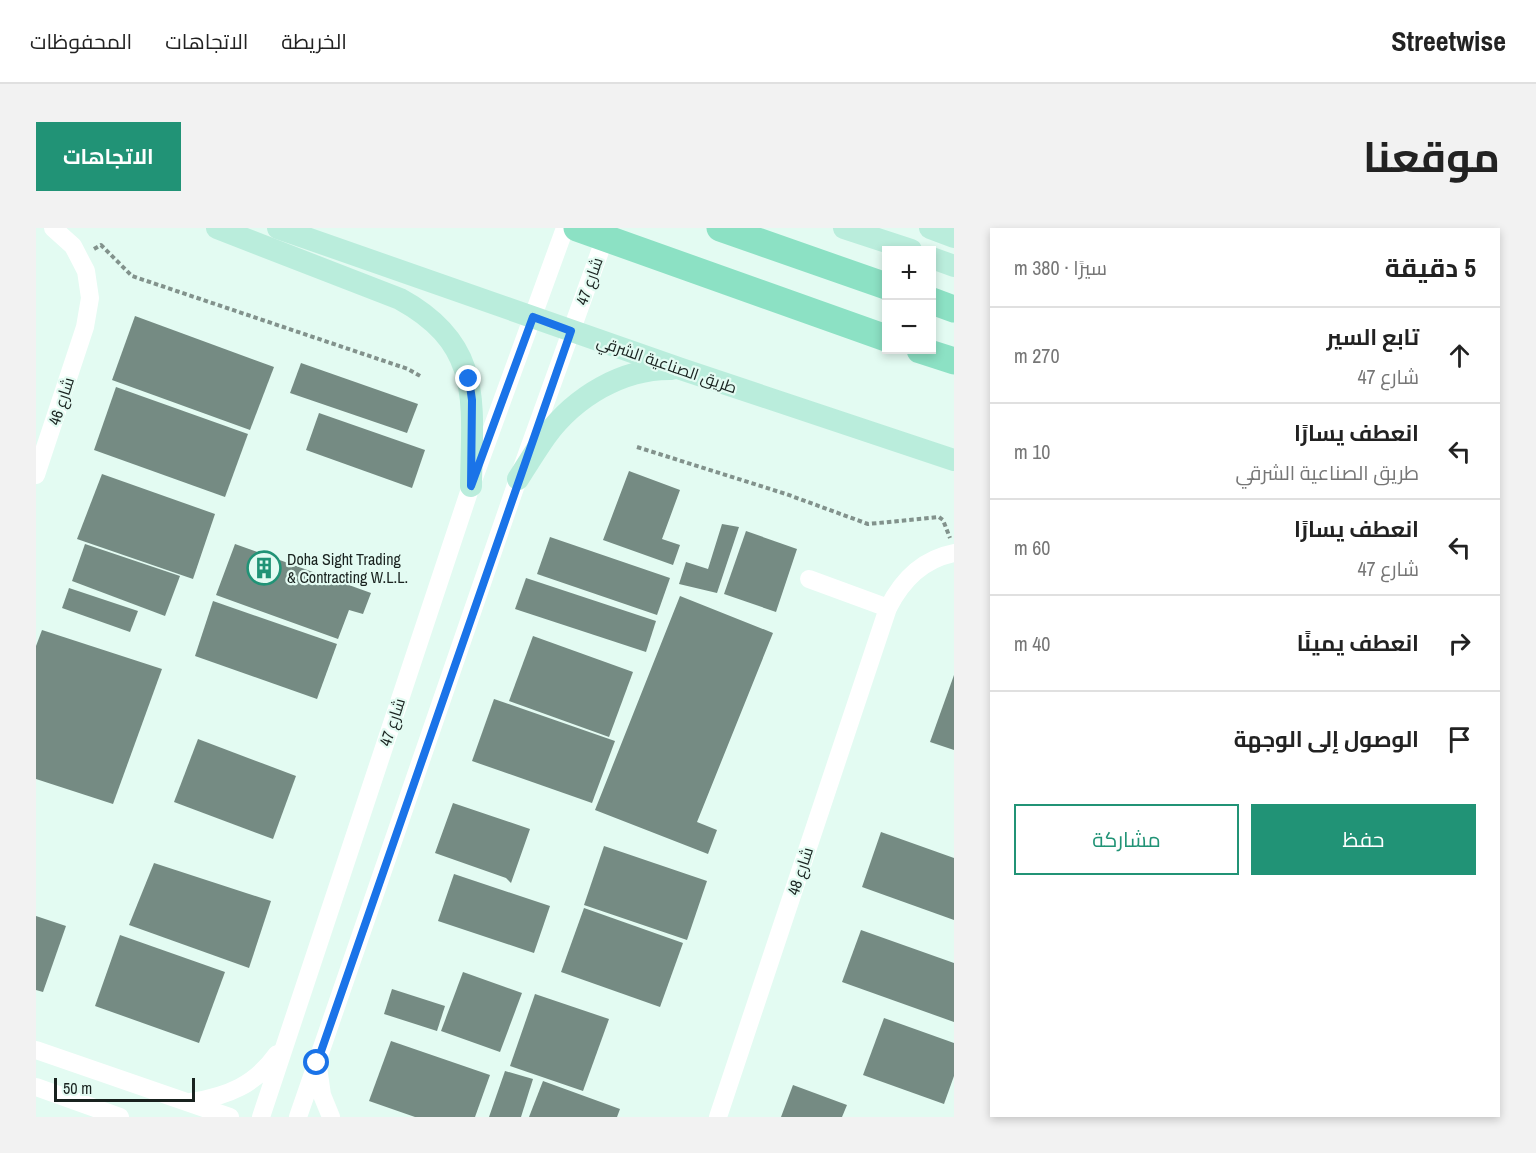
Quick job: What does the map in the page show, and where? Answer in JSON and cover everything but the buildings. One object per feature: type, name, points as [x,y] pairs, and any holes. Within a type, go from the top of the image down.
[{"type":"highway","points":[[577,228],[882,337]]},
{"type":"highway","points":[[720,228],[882,285]]},
{"type":"highway","points":[[936,302],[954,309]]},
{"type":"highway","points":[[932,354],[954,361]]},
{"type":"main road","points":[[217,228],[400,299],[422,311],[440,328],[459,354],[469,379],[472,400],[471,486]]},
{"type":"main road","name":"طريق الصناعية الشرقي","points":[[278,228],[681,369],[954,460]]},
{"type":"main road","points":[[844,228],[898,246]]},
{"type":"main road","points":[[930,228],[954,237]]},
{"type":"main road","points":[[936,259],[954,266]]},
{"type":"main road","points":[[518,479],[546,436],[567,412],[593,392],[633,374],[663,369],[681,369]]},
{"type":"street","points":[[53,228],[73,246],[79,257]]},
{"type":"street","name":"شارع 47","points":[[261,1117],[471,486],[565,228]]},
{"type":"street","name":"شارع 47","points":[[298,1117],[518,479],[608,228]]},
{"type":"street","name":"شارع 46","points":[[36,475],[85,327],[90,298],[86,271],[79,257]]},
{"type":"street","points":[[809,579],[888,608],[897,589],[911,574],[952,547]]},
{"type":"street","name":"شارع 48","points":[[718,1117],[888,608]]},
{"type":"street","points":[[188,1103],[217,1098],[244,1086],[268,1067],[285,1043]]},
{"type":"street","points":[[36,1050],[230,1117]]},
{"type":"street","points":[[317,1063],[322,1095],[331,1117]]},
{"type":"street","points":[[36,1087],[120,1117]]},
{"type":"path","points":[[79,257],[101,245],[132,276],[408,369],[422,377]]},
{"type":"path","points":[[637,447],[786,494],[868,524],[939,517],[943,520],[952,547]]},
{"type":"place","name":"Doha Sight Trading & Contracting W.L.L.","points":[[264,568]]},
{"type":"route","points":[[317,1063],[571,331],[533,317],[471,486],[472,400],[469,379]]}]
